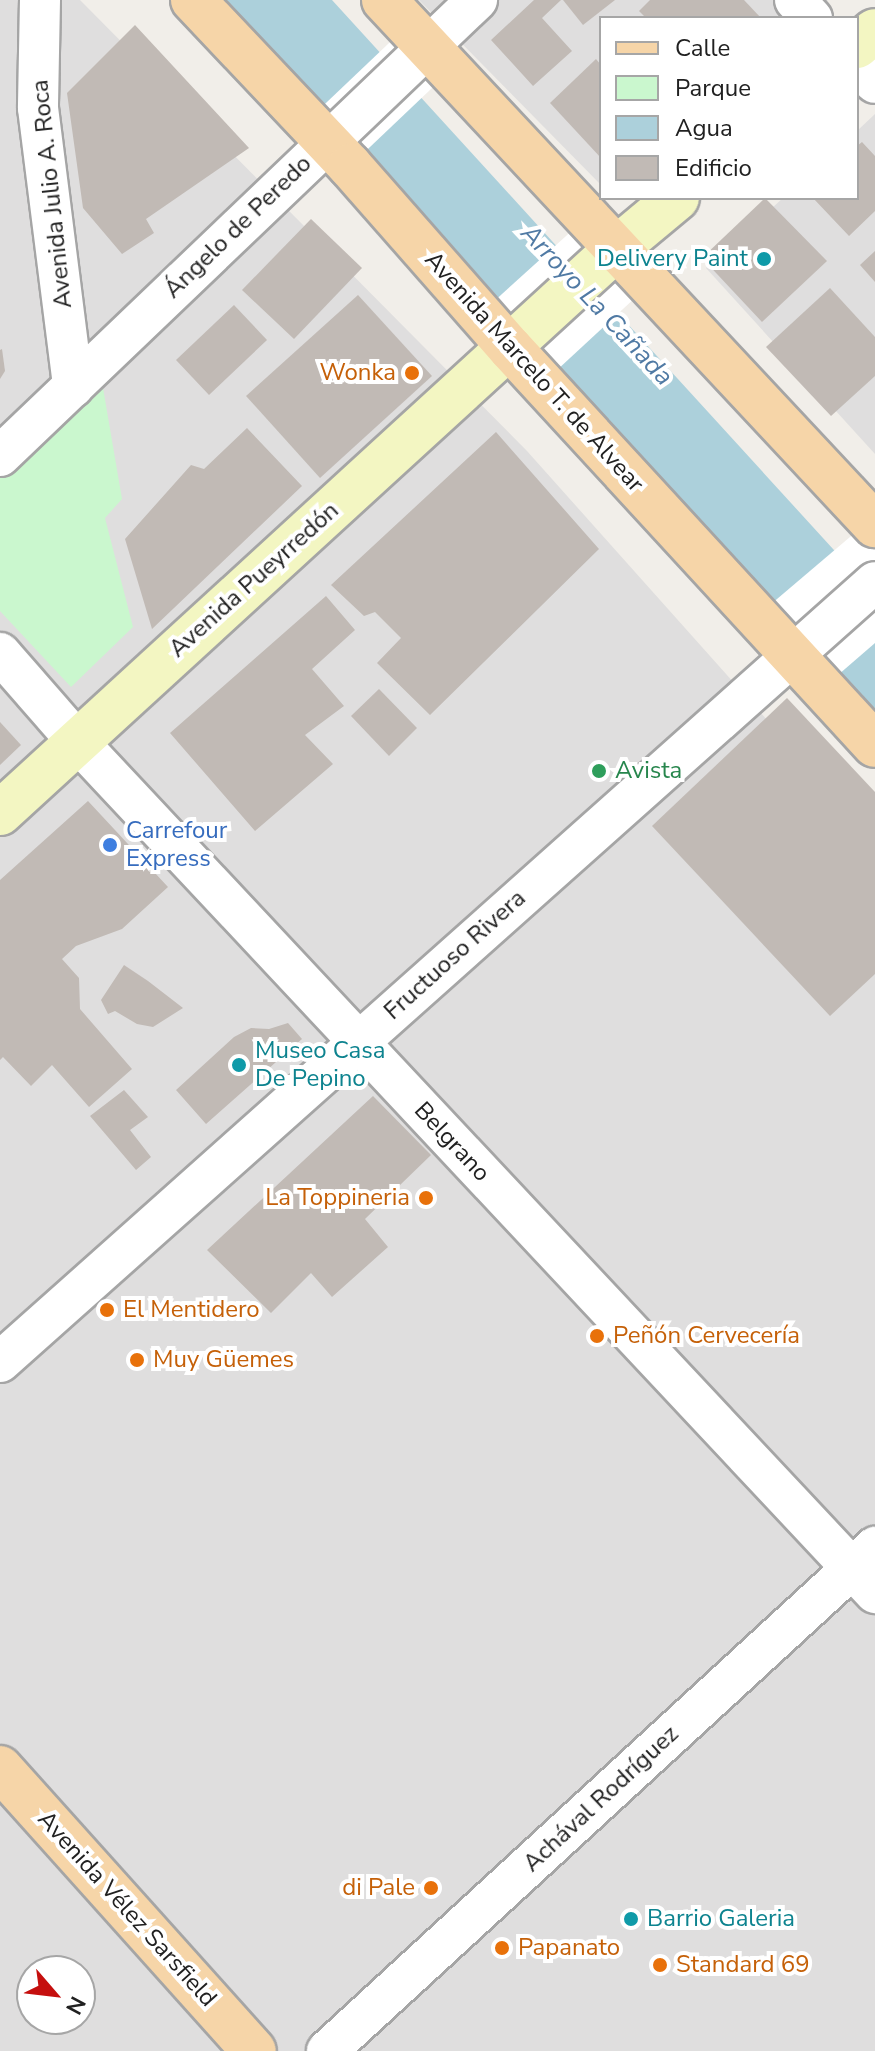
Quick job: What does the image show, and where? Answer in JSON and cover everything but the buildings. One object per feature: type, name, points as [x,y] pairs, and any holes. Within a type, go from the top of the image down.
[{"type":"main road","name":"Avenida Marcelo T. de Alvear","points":[[193,0],[519,340],[798,648],[875,745]]},
{"type":"main road","points":[[384,0],[429,48],[603,261],[875,525]]},
{"type":"main road","points":[[859,44],[875,31]]},
{"type":"main road","points":[[603,261],[675,200]]},
{"type":"main road","name":"Avenida Pueyrredón","points":[[0,813],[76,740],[603,261]]},
{"type":"main road","name":"Avenida Vélez Sarsfield","points":[[0,1768],[254,2051]]},
{"type":"street","name":"Avenida Julio A. Roca","points":[[40,0],[38,108],[73,387]]},
{"type":"street","name":"Ángelo de Peredo","points":[[0,456],[477,0]]},
{"type":"street","points":[[795,0],[810,16]]},
{"type":"street","points":[[859,67],[875,83]]},
{"type":"street","name":"Fructuoso Rivera","points":[[0,1362],[875,582]]},
{"type":"street","name":"Belgrano","points":[[0,653],[76,740],[358,1042],[867,1570]]},
{"type":"street","name":"Achával Rodríguez","points":[[327,2051],[867,1570]]},
{"type":"shaded area","points":[[0,0],[80,0],[527,451],[875,841],[875,2051],[0,2051]]},
{"type":"shaded area","points":[[419,0],[828,0],[811,16],[599,16],[599,183]]},
{"type":"shaded area","points":[[875,114],[875,454],[706,268],[781,200],[859,200],[859,129]]},
{"type":"green space","points":[[102,382],[122,499],[105,518],[133,627],[71,687],[0,611],[0,478]]},
{"type":"water","name":"Arroyo La Cañada","points":[[220,0],[332,0],[875,595],[875,721],[479,279]]},
{"type":"pier","points":[[408,25],[451,70],[350,166],[307,121]]},
{"type":"pier","points":[[587,217],[650,284],[543,383],[480,314]]},
{"type":"pier","points":[[870,520],[875,525],[875,643],[823,688],[757,616]]},
{"type":"place","name":"Delivery Paint","points":[[764,259]]},
{"type":"place","name":"Wonka","points":[[412,373]]},
{"type":"place","name":"Avista","points":[[599,771]]},
{"type":"place","name":"Carrefour Express","points":[[110,845]]},
{"type":"place","name":"Museo Casa De Pepino","points":[[239,1065]]},
{"type":"place","name":"La Toppineria","points":[[426,1198]]},
{"type":"place","name":"El Mentidero","points":[[107,1310]]},
{"type":"place","name":"Peñón Cervecería","points":[[597,1336]]},
{"type":"place","name":"Muy Güemes","points":[[137,1360]]},
{"type":"place","name":"di Pale","points":[[431,1888]]},
{"type":"place","name":"Barrio Galeria","points":[[631,1919]]},
{"type":"place","name":"Papanato","points":[[502,1948]]},
{"type":"place","name":"Standard 69","points":[[660,1965]]}]
